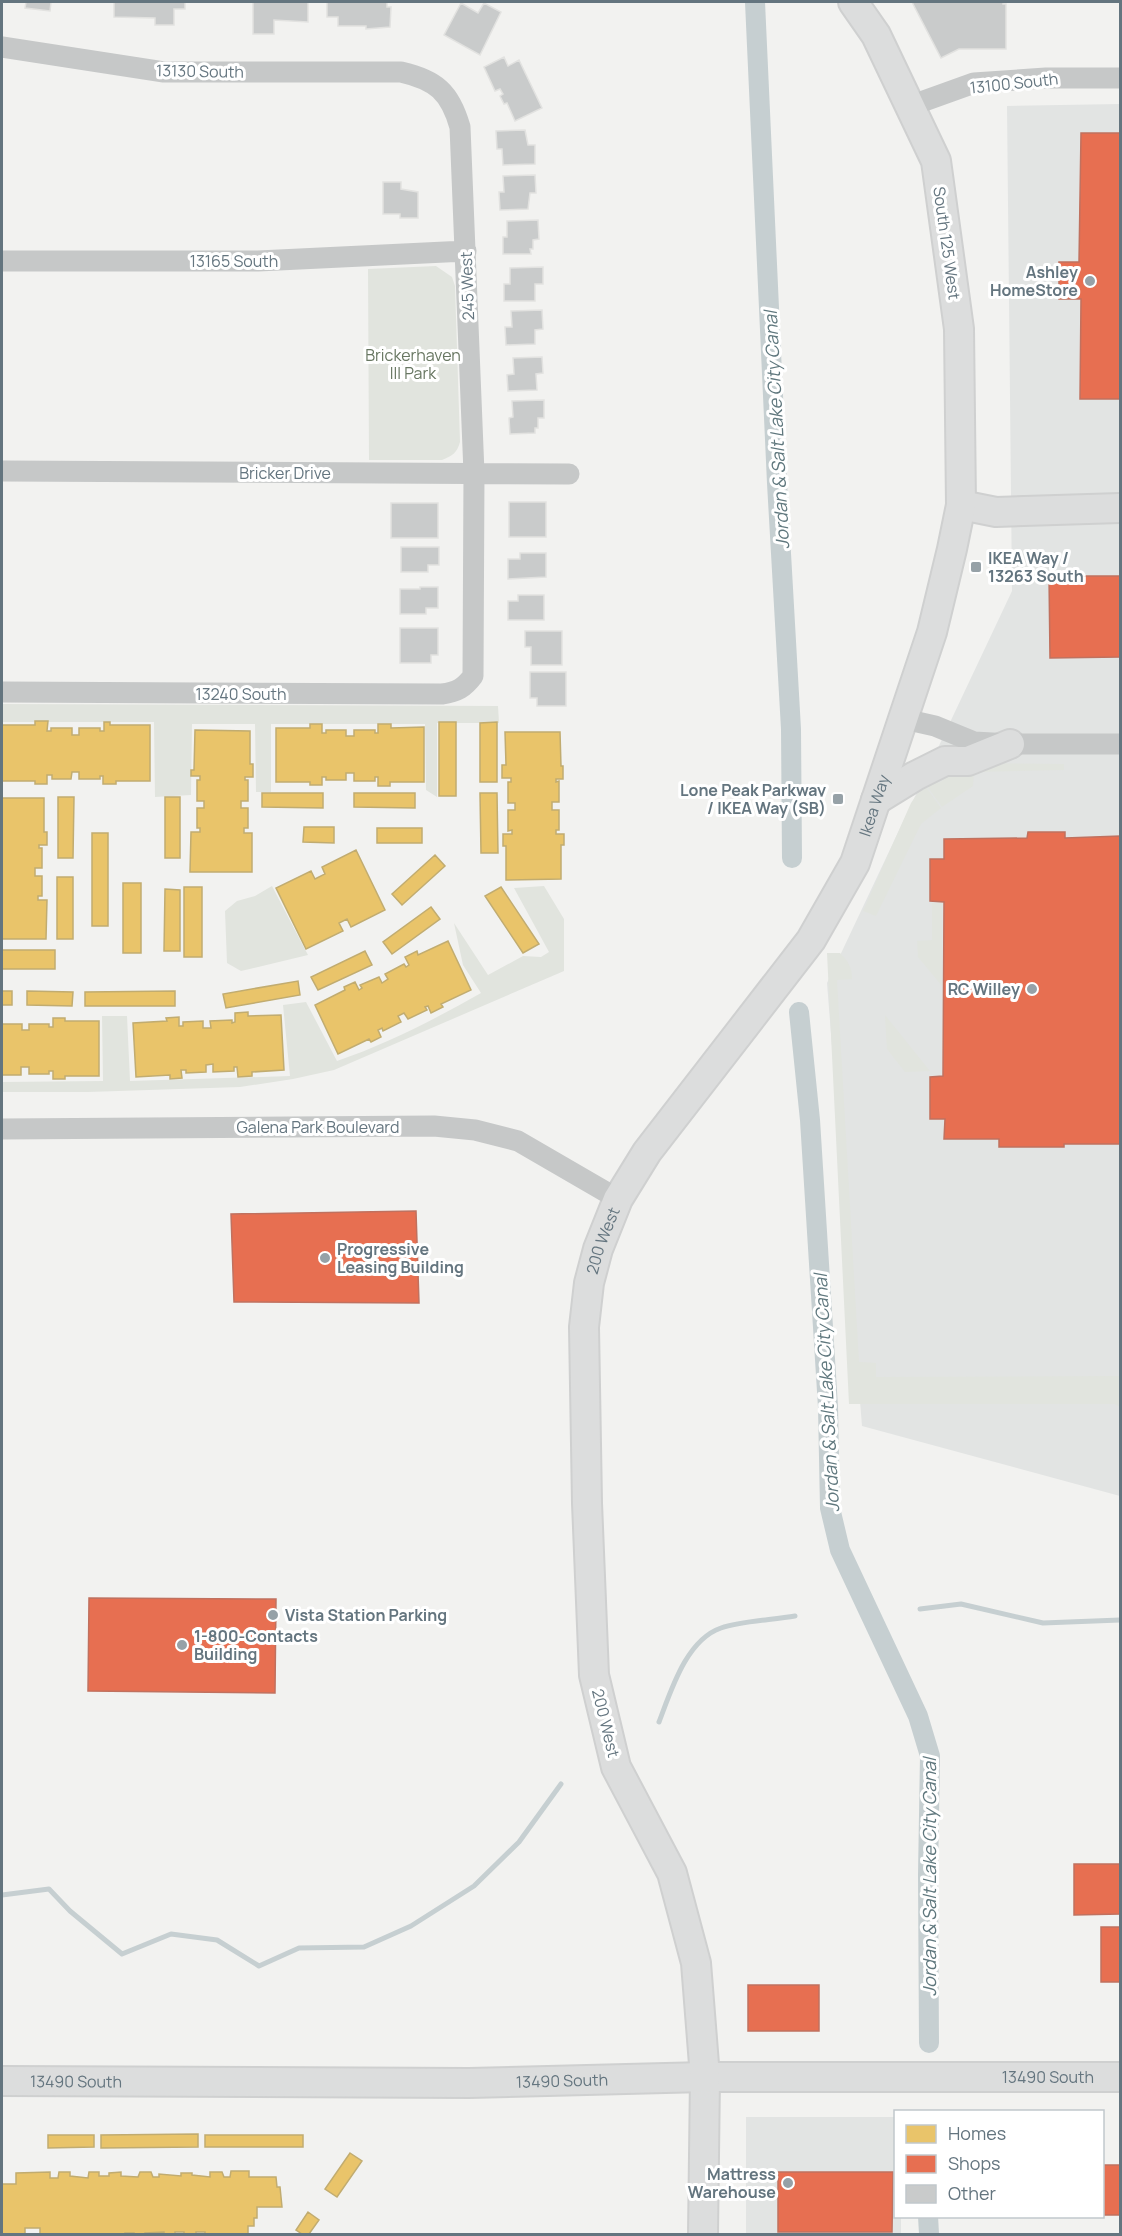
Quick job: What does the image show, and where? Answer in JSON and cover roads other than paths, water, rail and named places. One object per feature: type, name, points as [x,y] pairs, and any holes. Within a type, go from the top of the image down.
[{"type":"main road","name":"South 125 West","points":[[853,2],[876,35],[936,162],[959,329],[961,505]]},
{"type":"main road","points":[[961,505],[996,512],[1120,508]]},
{"type":"main road","name":"Ikea Way","points":[[618,1199],[647,1152],[811,940],[855,863],[932,632],[961,505]]},
{"type":"main road","points":[[876,800],[945,761],[968,761],[1010,744]]},
{"type":"main road","name":"200 West","points":[[618,1199],[595,1260],[589,1283],[584,1327],[587,1503],[594,1675],[616,1767],[672,1873],[696,1963],[705,2078],[703,2235]]},
{"type":"main road","name":"13490 South","points":[[2,2081],[469,2083],[705,2078],[1120,2077]]},
{"type":"street","name":"13130 South","points":[[2,47],[164,72],[401,72]]},
{"type":"street","name":"245 West","points":[[401,72],[423,77],[441,89],[454,106],[460,127],[474,473],[473,676]]},
{"type":"street","name":"13100 South","points":[[910,106],[974,83],[1046,78],[1120,78]]},
{"type":"street","name":"13165 South","points":[[2,261],[258,261],[466,251]]},
{"type":"street","name":"Bricker Drive","points":[[2,471],[569,474]]},
{"type":"street","name":"13240 South","points":[[2,692],[442,694],[465,687],[473,676]]},
{"type":"street","points":[[904,719],[935,726],[974,742],[1120,744]]},
{"type":"street","name":"Galena Park Boulevard","points":[[2,1129],[434,1126],[475,1130],[518,1141],[618,1199]]},
{"type":"waterway","name":"Jordan & Salt Lake City Canal","points":[[755,2],[777,483],[791,729],[792,858]]},
{"type":"waterway","name":"Jordan & Salt Lake City Canal","points":[[799,1012],[810,1120],[828,1407],[830,1508],[840,1550],[918,1716],[930,1756],[929,2043]]},
{"type":"waterway","points":[[920,1609],[961,1604],[1043,1623],[1120,1620]]},
{"type":"waterway","points":[[659,1722],[681,1668],[698,1643],[709,1634],[738,1624],[795,1616]]},
{"type":"waterway","points":[[2,1895],[49,1889],[70,1911],[122,1954],[171,1934],[217,1940],[259,1966],[299,1948],[364,1947],[411,1926],[474,1886],[519,1842],[561,1784]]},
{"type":"waterway","name":"Jordan & Salt Lake City Canal","points":[[928,2218],[929,2234]]},
{"type":"place","name":"Ashley HomeStore","points":[[1090,281]]},
{"type":"place","name":"IKEA Way / 13263 South","points":[[976,567]]},
{"type":"place","name":"Lone Peak Parkway / IKEA Way (SB)","points":[[838,799]]},
{"type":"place","name":"RC Willey","points":[[1032,989]]},
{"type":"place","name":"Progressive Leasing Building","points":[[325,1258]]},
{"type":"place","name":"Vista Station Parking","points":[[273,1615]]},
{"type":"place","name":"1-800-Contacts Building","points":[[182,1645]]},
{"type":"place","name":"Mattress Warehouse","points":[[788,2183]]},
{"type":"park label","name":"Brickerhaven III Park","points":[[413,364]]}]
